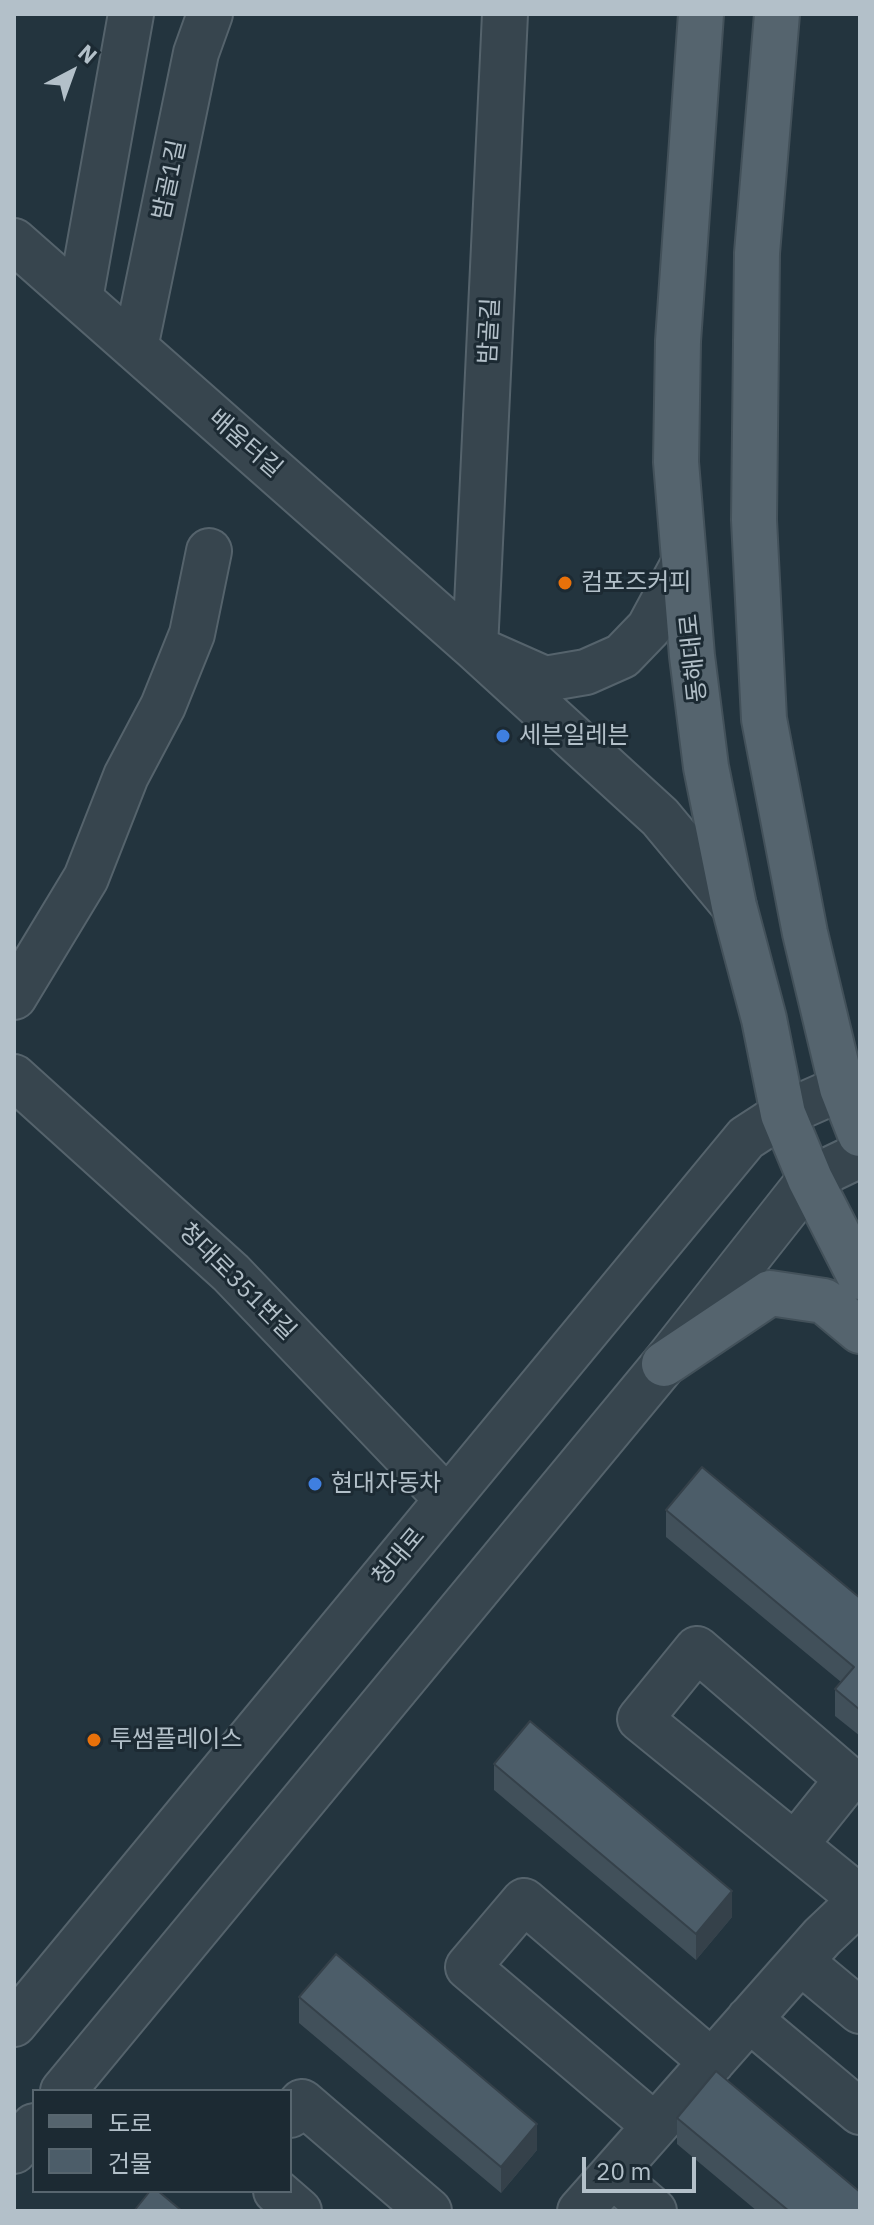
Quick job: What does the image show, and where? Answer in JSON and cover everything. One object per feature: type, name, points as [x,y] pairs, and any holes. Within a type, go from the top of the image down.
[{"type":"main road","name":"동해대로","points":[[701,14],[678,341],[676,462],[706,767],[734,906],[764,1019],[783,1114],[810,1179],[860,1277]]},
{"type":"main road","points":[[777,14],[757,253],[754,520],[764,719],[805,933],[842,1088],[860,1134]]},
{"type":"main road","points":[[664,1364],[770,1293],[824,1301],[860,1331]]},
{"type":"street","points":[[80,299],[131,14]]},
{"type":"street","name":"밤골1길","points":[[135,348],[196,53],[210,14]]},
{"type":"street","name":"밤골길","points":[[475,648],[505,14]]},
{"type":"street","name":"배움터길","points":[[14,241],[475,648],[660,817],[734,906]]},
{"type":"street","points":[[14,997],[86,878],[126,776],[147,743],[192,634],[209,551]]},
{"type":"street","name":"배움터길","points":[[475,648],[545,679],[586,672],[622,656],[649,628],[684,563]]},
{"type":"street","name":"청대로351번길","points":[[14,1077],[231,1273],[447,1499]]},
{"type":"street","name":"청대로","points":[[14,2024],[746,1138],[783,1114],[842,1088]]},
{"type":"street","points":[[65,2089],[664,1364],[810,1179],[860,1155]]},
{"type":"street","points":[[580,2211],[749,2019],[860,1900],[640,1719],[697,1649],[848,1779],[795,1845]]},
{"type":"street","points":[[655,2126],[468,1967],[524,1901],[712,2062]]},
{"type":"street","points":[[801,1962],[860,2011]]},
{"type":"street","points":[[749,2019],[860,2112]]},
{"type":"street","points":[[292,2113],[302,2102],[429,2211]]},
{"type":"street","points":[[14,2151],[32,2128]]},
{"type":"street","points":[[612,2175],[654,2211]]},
{"type":"street","points":[[278,2193],[299,2211]]},
{"type":"building","points":[[702,1467],[860,1598],[860,1710],[835,1689],[854,1667],[666,1510]]},
{"type":"building","points":[[530,1721],[732,1891],[696,1934],[494,1764]]},
{"type":"building","points":[[336,1954],[537,2124],[501,2167],[299,1997]]},
{"type":"building","points":[[716,2071],[860,2192],[860,2211],[789,2211],[677,2118]]},
{"type":"building","points":[[148,2193],[160,2193],[182,2211],[134,2211]]},
{"type":"place","name":"컴포즈커피","points":[[565,583]]},
{"type":"place","name":"세븐일레븐","points":[[503,736]]},
{"type":"place","name":"현대자동차","points":[[315,1484]]},
{"type":"place","name":"투썸플레이스","points":[[94,1740]]}]
